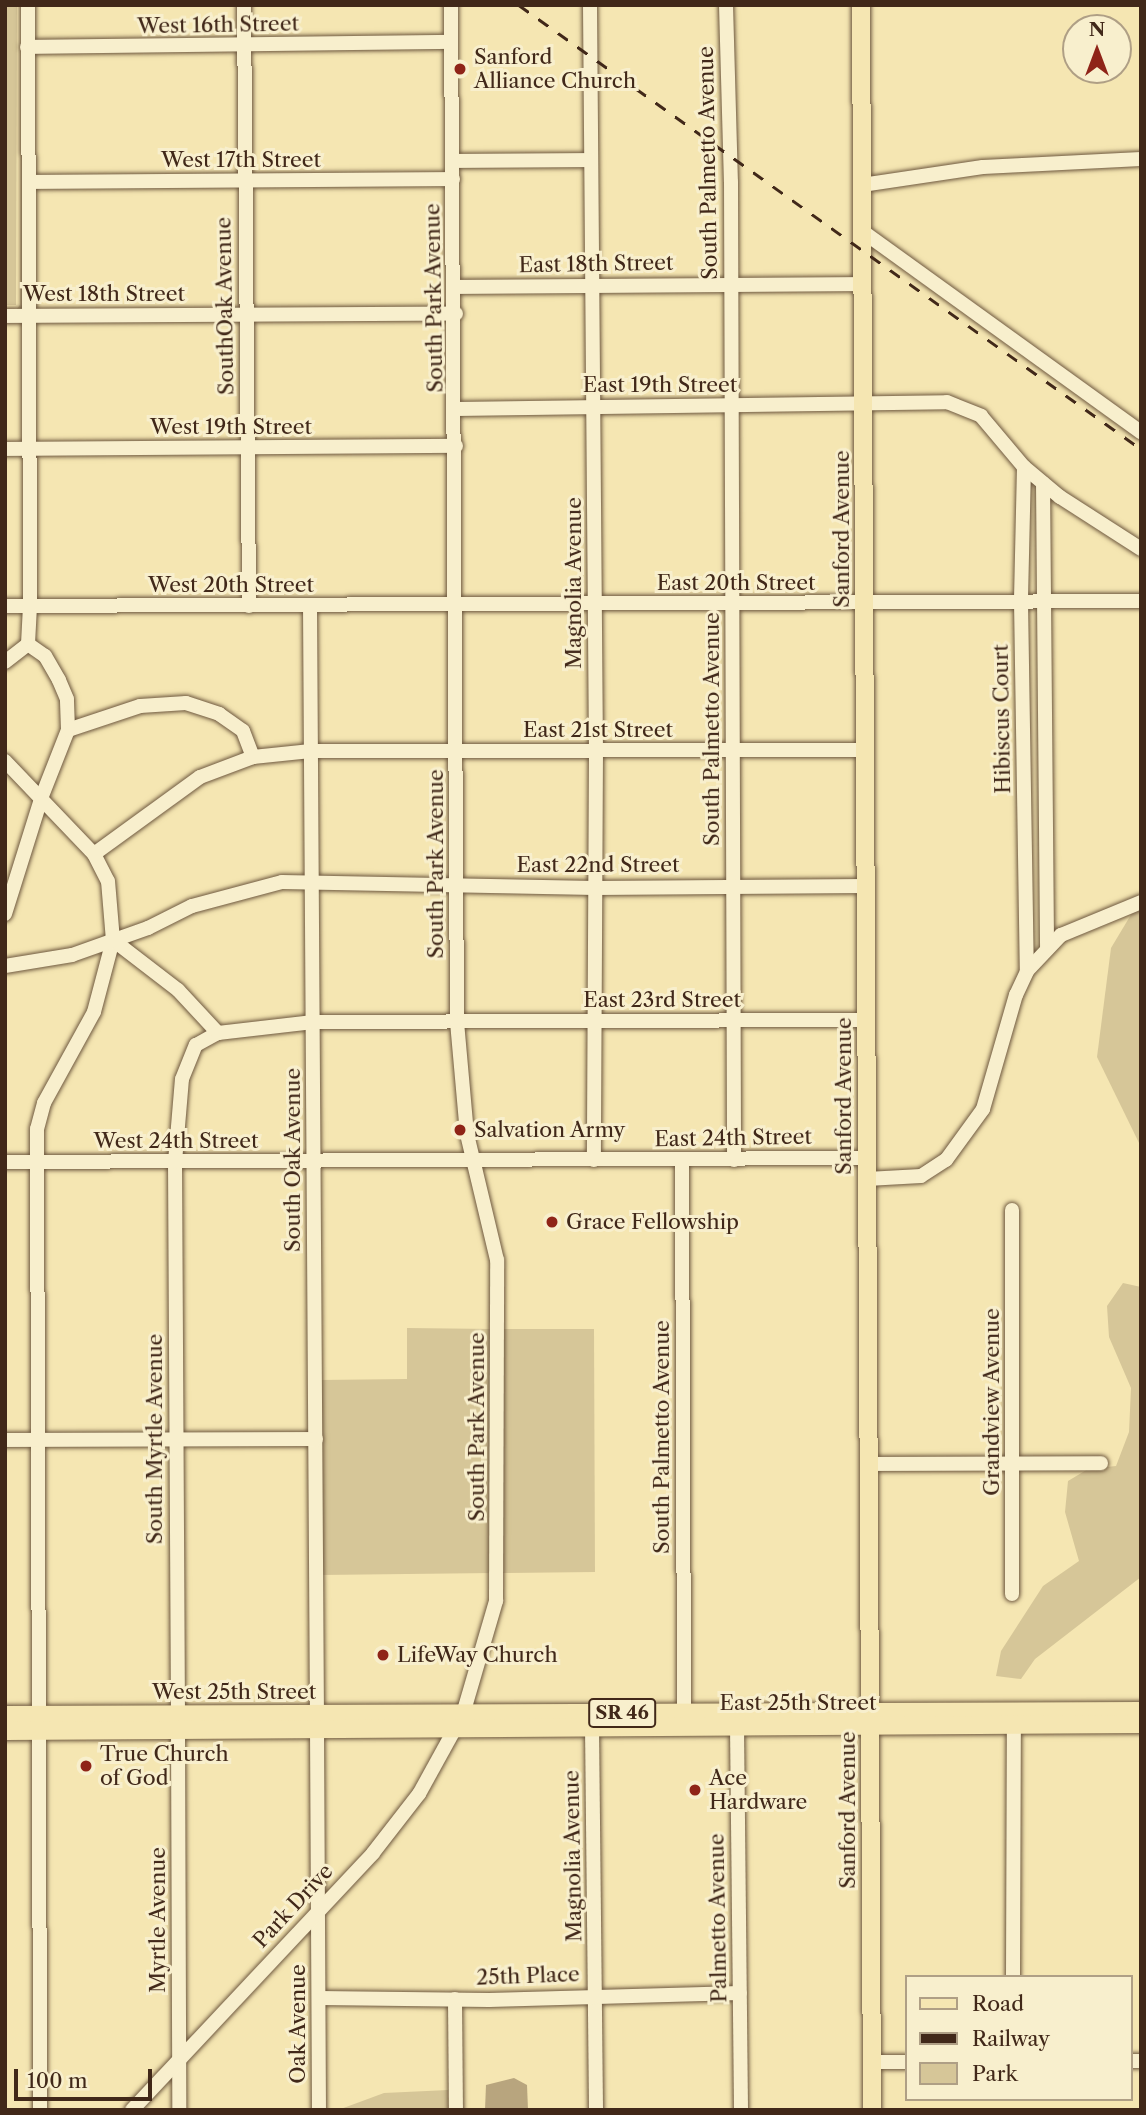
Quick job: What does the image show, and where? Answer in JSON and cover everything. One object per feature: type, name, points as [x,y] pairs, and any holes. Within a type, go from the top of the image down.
[{"type":"main road","name":"Sanford Avenue","points":[[861,5],[872,2110]]},
{"type":"main road","name":"East 25th Street","points":[[459,1721],[592,1727],[737,1726],[1141,1711]]},
{"type":"main road","name":"East 25th Street","points":[[459,1721],[711,1713],[1014,1724],[1141,1724]]},
{"type":"main road","points":[[661,1727],[672,1720],[701,1719],[711,1713]]},
{"type":"main road","name":"West 25th Street","points":[[5,1714],[39,1722],[459,1721]]},
{"type":"main road","name":"West 25th Street","points":[[178,1722],[245,1715],[317,1722]]},
{"type":"main road","points":[[1087,1724],[1100,1718],[1141,1718]]},
{"type":"main road","name":"West 25th Street","points":[[5,1731],[39,1722]]},
{"type":"street","points":[[5,662],[28,644],[30,606],[28,5]]},
{"type":"street","name":"SouthOak Avenue","points":[[244,5],[248,606]]},
{"type":"street","name":"South Park Avenue","points":[[451,5],[457,409],[457,1021],[460,1088],[497,1260],[498,1573],[492,1621],[459,1721]]},
{"type":"street","name":"Magnolia Avenue","points":[[590,5],[596,751],[594,1160]]},
{"type":"street","name":"South Palmetto Avenue","points":[[726,5],[732,406],[734,1160]]},
{"type":"street","name":"West 16th Street","points":[[27,47],[451,42]]},
{"type":"street","points":[[862,185],[983,167],[1141,159]]},
{"type":"street","points":[[453,161],[591,160]]},
{"type":"street","name":"West 17th Street","points":[[29,182],[453,179]]},
{"type":"street","points":[[862,231],[1141,432]]},
{"type":"street","name":"East 18th Street","points":[[455,287],[863,284]]},
{"type":"street","name":"West 18th Street","points":[[5,316],[456,314]]},
{"type":"street","points":[[864,402],[965,406],[998,433],[1024,467],[1043,483],[1141,549]]},
{"type":"street","name":"East 19th Street","points":[[457,409],[864,402]]},
{"type":"street","name":"West 19th Street","points":[[5,449],[456,446]]},
{"type":"street","name":"Hibiscus Court","points":[[1024,467],[1021,601],[1027,971]]},
{"type":"street","name":"Hibiscus Court","points":[[1043,483],[1047,949]]},
{"type":"street","name":"East 20th Street","points":[[457,605],[1141,601]]},
{"type":"street","name":"South Oak Avenue","points":[[310,605],[317,1722]]},
{"type":"street","name":"West 20th Street","points":[[5,606],[457,605]]},
{"type":"street","points":[[5,914],[42,796],[68,730],[67,699],[59,680],[45,656],[28,644]]},
{"type":"street","points":[[68,730],[140,706],[186,703],[219,714],[243,731],[253,757]]},
{"type":"street","name":"East 21st Street","points":[[94,854],[201,777],[253,757],[311,751],[865,750]]},
{"type":"street","points":[[5,761],[42,796],[94,854],[108,881],[113,940],[94,1012],[44,1103],[36,1162],[40,2110]]},
{"type":"street","name":"East 22nd Street","points":[[5,966],[53,960],[113,940],[234,891],[282,882],[595,888],[866,886]]},
{"type":"street","points":[[867,1179],[921,1176],[960,1146],[983,1109],[1016,995],[1027,971],[1061,935],[1141,902]]},
{"type":"street","points":[[113,940],[178,990],[218,1033]]},
{"type":"street","name":"East 23rd Street","points":[[218,1033],[313,1022],[867,1020]]},
{"type":"street","name":"South Myrtle Avenue","points":[[178,1722],[174,1162],[186,1069],[196,1045],[218,1033]]},
{"type":"street","name":"East 24th Street","points":[[474,1161],[682,1161],[867,1157]]},
{"type":"street","name":"West 24th Street","points":[[5,1163],[474,1161]]},
{"type":"street","name":"South Palmetto Avenue","points":[[682,1161],[684,1713]]},
{"type":"street","name":"Grandview Avenue","points":[[1012,1594],[1013,1210]]},
{"type":"street","points":[[5,1440],[316,1439]]},
{"type":"street","points":[[868,1464],[1101,1463]]},
{"type":"street","name":"Park Drive","points":[[132,2110],[396,1826],[459,1721]]},
{"type":"street","name":"Myrtle Avenue","points":[[178,1722],[179,2110]]},
{"type":"street","name":"Oak Avenue","points":[[317,1722],[319,2110]]},
{"type":"street","points":[[1013,1975],[1014,1724]]},
{"type":"street","name":"Palmetto Avenue","points":[[737,1726],[741,2110]]},
{"type":"street","name":"Magnolia Avenue","points":[[592,1727],[596,2110]]},
{"type":"street","name":"25th Place","points":[[319,1998],[455,1999],[740,1993]]},
{"type":"street","points":[[455,1999],[456,2110]]},
{"type":"street","points":[[871,2062],[904,2062]]},
{"type":"green space","points":[[5,5],[17,5],[16,305],[5,305]]},
{"type":"green space","points":[[21,5],[24,311],[16,310],[20,305]]},
{"type":"green space","points":[[1141,910],[1141,1147],[1097,1057],[1111,948],[1132,913]]},
{"type":"green space","points":[[1123,1283],[1141,1287],[1141,1577],[1035,1659],[1021,1679],[996,1676],[1001,1651],[1043,1586],[1079,1561],[1065,1512],[1068,1481],[1088,1469],[1116,1466],[1129,1432],[1131,1388],[1109,1337],[1107,1306]]},
{"type":"green space","points":[[407,1328],[494,1329],[493,1573],[321,1575],[320,1380],[407,1379]]},
{"type":"green space","points":[[503,1329],[594,1329],[595,1572],[503,1573]]},
{"type":"green space","points":[[448,2090],[448,2110],[338,2110],[384,2093]]},
{"type":"shaded area","points":[[514,2078],[527,2085],[528,2110],[485,2110],[486,2085]]},
{"type":"railway","points":[[519,5],[1141,449]]},
{"type":"place","name":"Sanford Alliance Church","points":[[460,69]]},
{"type":"place","name":"Salvation Army","points":[[460,1130]]},
{"type":"place","name":"Grace Fellowship","points":[[552,1222]]},
{"type":"place","name":"LifeWay Church","points":[[383,1655]]},
{"type":"place","name":"True Church of God","points":[[86,1766]]},
{"type":"place","name":"Ace Hardware","points":[[695,1790]]}]
